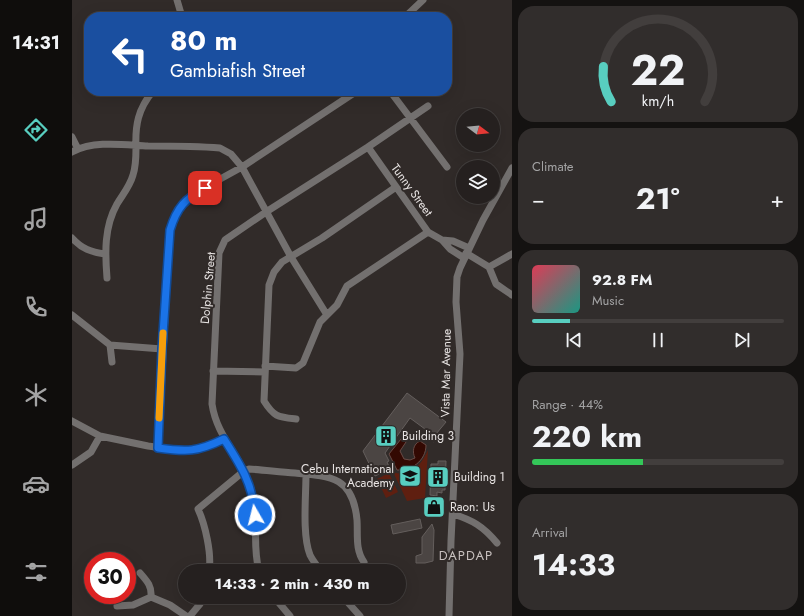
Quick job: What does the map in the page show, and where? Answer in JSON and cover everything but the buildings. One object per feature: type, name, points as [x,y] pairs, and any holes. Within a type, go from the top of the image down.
[{"type":"street","points":[[177,0],[181,12]]},
{"type":"street","points":[[410,12],[423,0]]},
{"type":"street","points":[[107,278],[105,254],[107,232],[111,217],[128,188],[134,174],[136,164],[136,128],[139,112],[150,96]]},
{"type":"street","points":[[158,448],[162,349],[170,230],[175,215],[182,203],[193,194],[242,167],[349,96]]},
{"type":"street","points":[[394,96],[447,167]]},
{"type":"street","name":"Dolphin Street","points":[[257,564],[255,554],[255,507],[249,484],[244,471],[224,439],[215,418],[212,404],[219,253],[225,240],[428,106]]},
{"type":"street","points":[[72,137],[75,150],[96,145],[136,145],[220,148],[231,154],[242,167],[291,257],[327,315]]},
{"type":"street","name":"Tunny Street","points":[[368,147],[428,232],[442,240],[450,249],[466,253]]},
{"type":"street","name":"Vista Mar Avenue","points":[[449,616],[452,514],[460,354],[456,311],[458,272],[466,253],[495,197],[512,168]]},
{"type":"street","points":[[296,419],[282,417],[272,413],[264,401],[269,285],[274,272],[282,262],[396,187]]},
{"type":"street","points":[[213,371],[296,368],[303,363],[320,322],[337,305],[347,286],[428,232]]},
{"type":"street","points":[[72,238],[80,247],[90,252],[105,254]]},
{"type":"street","name":"Tunny Street","points":[[442,240],[453,242],[466,253]]},
{"type":"street","points":[[466,253],[489,267],[496,284],[512,295]]},
{"type":"street","points":[[489,267],[512,254]]},
{"type":"street","points":[[72,315],[110,345],[162,349]]},
{"type":"street","points":[[110,345],[112,362]]},
{"type":"street","points":[[72,421],[100,436],[158,448],[192,451],[200,450],[224,439]]},
{"type":"street","points":[[72,465],[91,452],[100,436]]},
{"type":"street","points":[[209,564],[209,551],[204,521],[198,509],[244,471],[258,470],[332,477],[341,483],[347,490],[355,510],[358,547],[361,558],[364,562]]},
{"type":"street","points":[[306,474],[306,531],[310,555],[316,564]]},
{"type":"street","points":[[452,514],[479,525],[487,531],[496,543]]},
{"type":"street","points":[[140,573],[148,582],[151,589],[151,596]]},
{"type":"street","points":[[117,606],[133,604],[151,596],[170,605],[186,616]]},
{"type":"street","points":[[190,616],[200,604]]},
{"type":"street","points":[[280,604],[290,616]]},
{"type":"street","points":[[349,604],[360,616]]},
{"type":"shaded area","points":[[405,434],[406,442],[400,451],[404,459],[410,460],[415,458],[414,448],[420,441],[426,445],[425,451],[421,460],[417,464],[407,469],[397,470],[389,454]]},
{"type":"shaded area","points":[[428,450],[425,498],[407,501],[393,472],[405,473],[415,469],[422,461]]},
{"type":"shaded area","points":[[389,473],[398,492],[386,498],[377,479]]},
{"type":"slow traffic","points":[[159,418],[163,333]]},
{"type":"place","name":"Building 3","points":[[386,436]]},
{"type":"place","name":"Cebu International Academy","points":[[410,476]]},
{"type":"place","name":"Building 1","points":[[438,477]]},
{"type":"place","name":"Raon: Us","points":[[434,507]]},
{"type":"district","name":"DAPDAP","points":[[466,555]]},
{"type":"route","points":[[205,188],[193,194],[182,203],[175,215],[170,230],[162,349],[158,448],[184,451],[200,450],[224,439],[247,478],[254,499],[255,515]]}]
